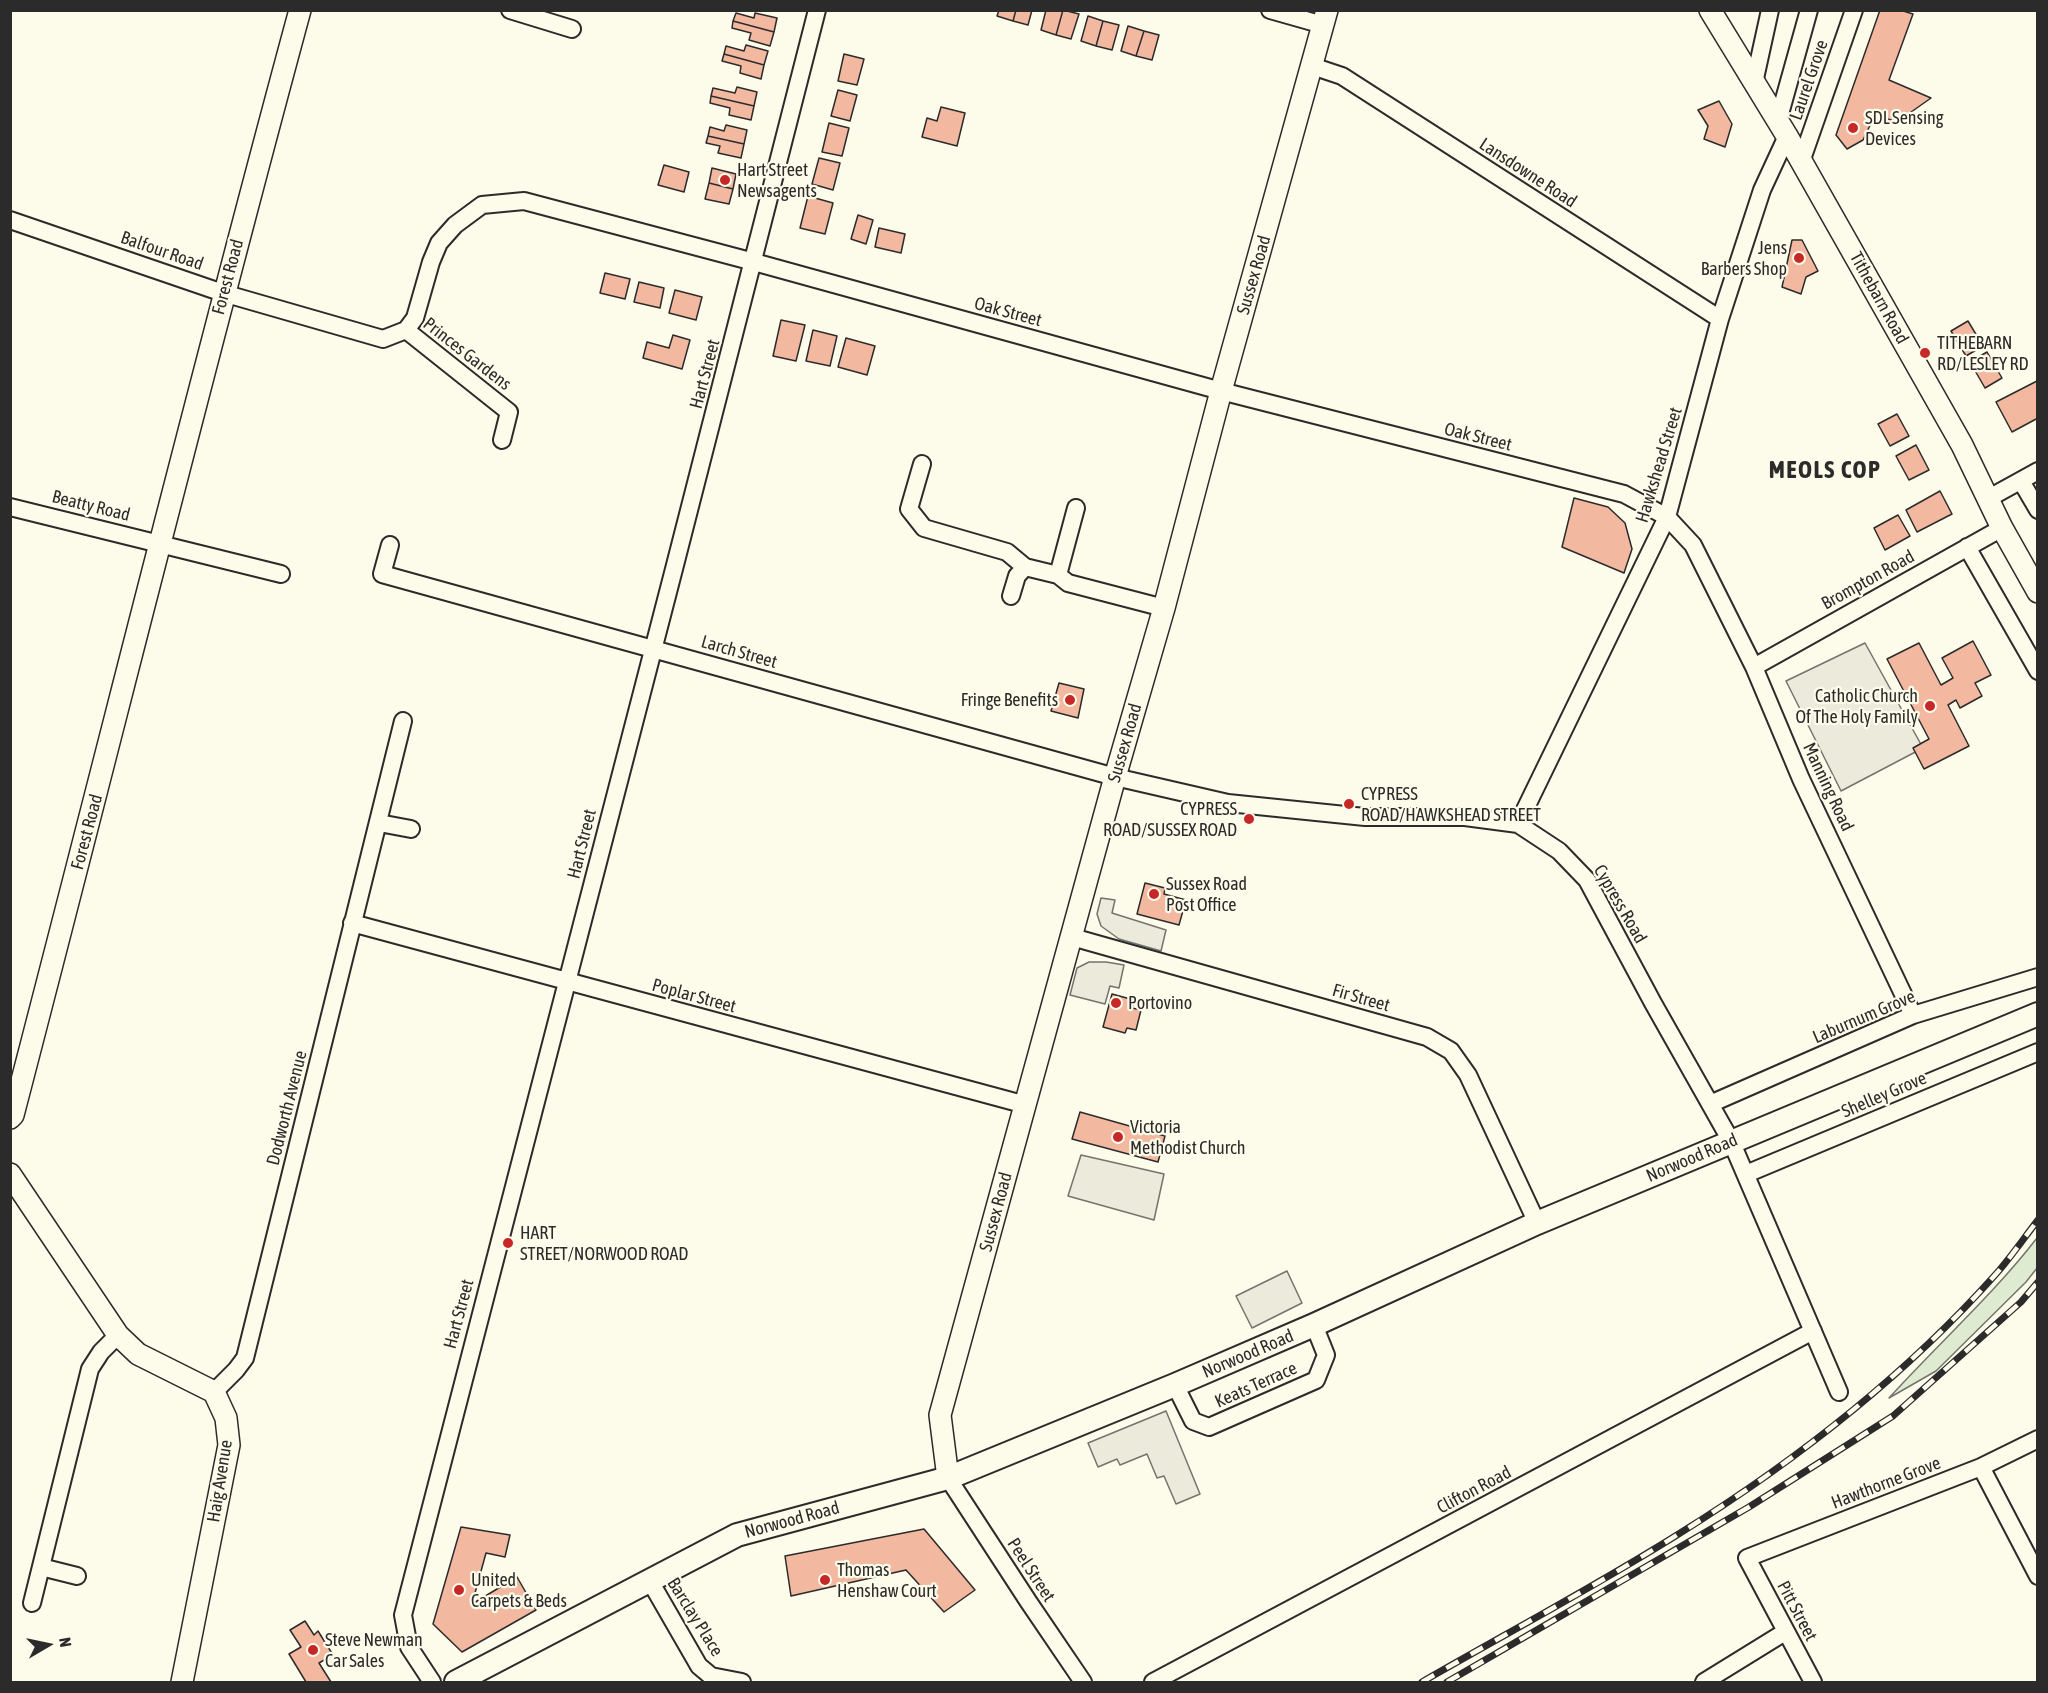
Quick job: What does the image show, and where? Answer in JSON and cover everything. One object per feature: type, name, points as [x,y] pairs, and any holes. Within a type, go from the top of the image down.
[{"type":"main road","name":"Norwood Road","points":[[456,1683],[737,1535],[948,1478],[1314,1325],[1537,1223],[2037,1014]]},
{"type":"street","name":"Forest Road","points":[[10,1118],[13,1115],[161,544],[223,293],[300,10]]},
{"type":"street","points":[[510,10],[572,29]]},
{"type":"street","name":"Hart Street","points":[[432,1683],[408,1647],[403,1615],[475,1329],[754,262],[817,10]]},
{"type":"street","points":[[1270,10],[1325,18]]},
{"type":"street","name":"Tithebarn Road","points":[[1710,10],[1802,162],[1962,445],[2002,528],[2037,592]]},
{"type":"street","points":[[1754,83],[1770,10]]},
{"type":"street","name":"Hawkshead Street","points":[[1518,824],[1667,517],[1720,319],[1782,129],[1809,10]]},
{"type":"street","name":"Laurel Grove","points":[[1802,162],[1854,10]]},
{"type":"street","name":"Sussex Road","points":[[948,1478],[940,1415],[1325,18]]},
{"type":"street","name":"Lansdowne Road","points":[[1312,66],[1342,76],[1720,319]]},
{"type":"street","name":"Oak Street","points":[[406,330],[415,318],[431,262],[439,243],[455,225],[482,205],[524,201],[1221,391],[1624,494],[1667,517]]},
{"type":"street","name":"Balfour Road","points":[[10,220],[223,293],[383,339],[406,330]]},
{"type":"street","name":"Princes Gardens","points":[[406,330],[509,412],[502,440]]},
{"type":"street","points":[[922,464],[909,510],[924,528],[1007,552],[1025,567],[1058,575],[1068,583],[1164,608]]},
{"type":"street","points":[[1989,498],[2037,471]]},
{"type":"street","points":[[2021,481],[2037,510]]},
{"type":"street","name":"Beatty Road","points":[[10,507],[161,544]]},
{"type":"street","points":[[1058,575],[1076,508]]},
{"type":"street","name":"Manning Road","points":[[1667,517],[1693,545],[1754,667],[1802,779],[1913,1015]]},
{"type":"street","name":"Brompton Road","points":[[1754,667],[2002,528]]},
{"type":"street","points":[[161,544],[281,574]]},
{"type":"street","name":"Larch Street","points":[[390,545],[382,574],[1115,777]]},
{"type":"street","points":[[1967,548],[2037,671]]},
{"type":"street","points":[[1011,596],[1017,576],[1025,567]]},
{"type":"street","name":"Dodworth Avenue","points":[[214,1392],[245,1358],[403,721]]},
{"type":"street","name":"Cypress Road","points":[[1115,777],[1228,803],[1365,817],[1465,817],[1518,824],[1559,851],[1587,880],[1731,1141],[1839,1392]]},
{"type":"street","points":[[379,823],[411,829]]},
{"type":"street","name":"Poplar Street","points":[[352,922],[1026,1106]]},
{"type":"street","name":"Fir Street","points":[[1072,937],[1426,1036],[1451,1052],[1468,1075],[1537,1223]]},
{"type":"street","name":"Laburnum Grove","points":[[1710,1104],[1913,1015],[2037,977]]},
{"type":"street","name":"Shelley Grove","points":[[1746,1174],[2037,1052]]},
{"type":"street","points":[[10,1174],[118,1335],[138,1354],[214,1392]]},
{"type":"street","name":"Keats Terrace","points":[[1175,1385],[1193,1421],[1209,1427],[1316,1380],[1326,1355],[1314,1325]]},
{"type":"street","name":"Clifton Road","points":[[1152,1683],[1813,1331]]},
{"type":"street","points":[[32,1603],[90,1369],[101,1352],[118,1335]]},
{"type":"street","name":"Haig Avenue","points":[[182,1683],[229,1445],[226,1418],[214,1392]]},
{"type":"street","name":"Hawthorne Grove","points":[[1747,1558],[1981,1467],[2037,1439]]},
{"type":"street","points":[[1981,1467],[2037,1576]]},
{"type":"street","name":"Peel Street","points":[[948,1478],[1083,1683]]},
{"type":"street","name":"Pitt Street","points":[[1747,1558],[1813,1683]]},
{"type":"street","points":[[41,1567],[76,1576]]},
{"type":"street","name":"Barclay Place","points":[[650,1581],[699,1666],[711,1676],[742,1683]]},
{"type":"street","points":[[1704,1683],[1785,1632]]},
{"type":"green space","points":[[2037,1238],[2037,1268],[2026,1282],[1936,1371],[1889,1398],[1983,1300]]},
{"type":"shaded area","points":[[1865,643],[1923,748],[1841,791],[1786,681]]},
{"type":"shaded area","points":[[1101,898],[1115,900],[1112,913],[1166,930],[1161,951],[1119,939],[1101,926],[1097,914]]},
{"type":"shaded area","points":[[1089,962],[1124,965],[1119,988],[1110,986],[1105,1004],[1070,995],[1077,968]]},
{"type":"shaded area","points":[[1081,1155],[1164,1174],[1154,1220],[1068,1196]]},
{"type":"shaded area","points":[[1287,1271],[1302,1303],[1252,1328],[1236,1296]]},
{"type":"shaded area","points":[[1166,1411],[1200,1494],[1176,1504],[1164,1476],[1157,1478],[1147,1454],[1120,1465],[1117,1459],[1098,1467],[1088,1443]]},
{"type":"building","points":[[999,10],[1016,10],[1013,21],[997,16]]},
{"type":"building","points":[[1016,10],[1032,10],[1028,25],[1013,21]]},
{"type":"building","points":[[1046,10],[1063,10],[1056,35],[1041,30]]},
{"type":"building","points":[[1063,10],[1079,14],[1071,39],[1056,35]]},
{"type":"building","points":[[1880,10],[1900,10],[1913,14],[1889,80],[1931,98],[1897,122],[1875,115],[1863,140],[1847,149],[1836,135]]},
{"type":"building","points":[[736,13],[754,18],[755,13],[777,18],[774,32],[733,21]]},
{"type":"building","points":[[1088,16],[1103,21],[1096,46],[1081,41]]},
{"type":"building","points":[[733,21],[774,32],[770,46],[749,40],[751,33],[732,28]]},
{"type":"building","points":[[1103,21],[1119,25],[1112,50],[1096,46]]},
{"type":"building","points":[[1128,26],[1144,31],[1136,56],[1121,51]]},
{"type":"building","points":[[1144,31],[1159,35],[1152,60],[1136,56]]},
{"type":"building","points":[[746,45],[768,51],[764,65],[724,54],[726,46],[744,51]]},
{"type":"building","points":[[724,54],[764,65],[761,79],[740,73],[741,66],[722,61]]},
{"type":"building","points":[[844,54],[864,59],[857,85],[838,81]]},
{"type":"building","points":[[737,87],[757,92],[754,106],[711,96],[713,88],[735,93]]},
{"type":"building","points":[[838,90],[857,95],[850,121],[831,116]]},
{"type":"building","points":[[711,96],[754,106],[751,120],[729,115],[730,108],[710,103]]},
{"type":"building","points":[[1719,101],[1732,124],[1725,147],[1704,139],[1708,126],[1698,110]]},
{"type":"building","points":[[941,107],[965,113],[957,146],[922,137],[927,118],[937,121]]},
{"type":"building","points":[[829,123],[849,128],[842,156],[822,152]]},
{"type":"building","points":[[726,125],[747,130],[744,144],[708,136],[710,127],[724,131]]},
{"type":"building","points":[[708,136],[744,144],[741,158],[718,153],[720,146],[706,143]]},
{"type":"building","points":[[819,158],[840,163],[833,190],[812,184]]},
{"type":"building","points":[[664,165],[689,172],[684,192],[658,185]]},
{"type":"building","points":[[712,168],[736,174],[733,189],[709,183]]},
{"type":"building","points":[[709,183],[733,189],[729,204],[705,199]]},
{"type":"building","points":[[808,196],[833,203],[825,234],[800,228]]},
{"type":"building","points":[[858,215],[873,220],[866,244],[851,239]]},
{"type":"building","points":[[879,228],[905,234],[901,253],[875,247]]},
{"type":"building","points":[[1792,240],[1802,240],[1818,271],[1806,277],[1801,294],[1782,287]]},
{"type":"building","points":[[605,273],[630,279],[625,299],[600,293]]},
{"type":"building","points":[[639,282],[664,288],[660,308],[634,302]]},
{"type":"building","points":[[675,290],[702,297],[696,320],[669,313]]},
{"type":"building","points":[[781,320],[805,325],[796,361],[773,356]]},
{"type":"building","points":[[1968,321],[1983,346],[1966,356],[1951,331]]},
{"type":"building","points":[[813,330],[837,336],[830,366],[806,361]]},
{"type":"building","points":[[673,335],[690,340],[682,369],[643,358],[647,342],[669,348]]},
{"type":"building","points":[[846,338],[875,346],[867,375],[838,367]]},
{"type":"building","points":[[1987,352],[2002,378],[1985,388],[1970,362]]},
{"type":"building","points":[[2037,381],[2038,418],[2012,432],[1996,402]]},
{"type":"building","points":[[1897,414],[1909,436],[1890,446],[1878,424]]},
{"type":"building","points":[[1916,445],[1929,470],[1909,480],[1896,456]]},
{"type":"building","points":[[1940,491],[1952,514],[1917,532],[1906,510]]},
{"type":"building","points":[[1574,498],[1608,507],[1625,523],[1632,549],[1624,573],[1562,547]]},
{"type":"building","points":[[1898,515],[1910,536],[1885,550],[1874,528]]},
{"type":"building","name":"Catholic Church Of The Holy Family","points":[[1973,641],[1991,675],[1975,683],[1982,696],[1960,708],[1956,700],[1948,705],[1969,746],[1924,769],[1913,748],[1929,739],[1887,659],[1919,643],[1941,685],[1953,678],[1942,658]]},
{"type":"building","points":[[1059,683],[1084,689],[1078,718],[1051,711]]},
{"type":"building","points":[[1145,883],[1165,888],[1164,894],[1186,900],[1179,925],[1137,914]]},
{"type":"building","points":[[1112,994],[1134,1000],[1132,1008],[1141,1010],[1136,1030],[1127,1028],[1125,1033],[1103,1027]]},
{"type":"building","name":"Victoria Methodist Church","points":[[1080,1112],[1165,1136],[1158,1162],[1072,1139]]},
{"type":"building","name":"United Carpets & Beds","points":[[461,1527],[510,1535],[505,1557],[486,1553],[472,1604],[517,1577],[536,1610],[462,1652],[433,1624]]},
{"type":"building","name":"Thomas Henshaw Court","points":[[924,1529],[975,1590],[944,1612],[906,1570],[791,1596],[785,1556]]},
{"type":"building","name":"Steve Newman Car Sales","points":[[305,1621],[314,1635],[318,1631],[333,1655],[319,1663],[331,1682],[306,1682],[289,1654],[301,1647],[290,1630]]},
{"type":"railway","points":[[1422,1682],[1646,1554],[1720,1507],[1805,1448],[1886,1382],[1961,1312],[1996,1274],[2038,1220]]},
{"type":"railway","points":[[1447,1682],[1749,1507],[1893,1416],[2021,1302],[2038,1282]]},
{"type":"place","name":"SDL Sensing Devices","points":[[1853,128]]},
{"type":"place","name":"Hart Street Newsagents","points":[[725,180]]},
{"type":"place","name":"Jens Barbers Shop","points":[[1799,258]]},
{"type":"place","name":"TITHEBARN RD/LESLEY RD","points":[[1925,353]]},
{"type":"place","name":"Fringe Benefits","points":[[1070,700]]},
{"type":"place","name":"Catholic Church Of The Holy Family","points":[[1930,706]]},
{"type":"place","name":"CYPRESS ROAD/HAWKSHEAD STREET","points":[[1349,804]]},
{"type":"place","name":"CYPRESS ROAD/SUSSEX ROAD","points":[[1249,819]]},
{"type":"place","name":"Sussex Road Post Office","points":[[1154,894]]},
{"type":"place","name":"Portovino","points":[[1116,1003]]},
{"type":"place","name":"Victoria Methodist Church","points":[[1118,1137]]},
{"type":"place","name":"HART STREET/NORWOOD ROAD","points":[[508,1243]]},
{"type":"place","name":"Thomas Henshaw Court","points":[[825,1580]]},
{"type":"place","name":"United Carpets & Beds","points":[[459,1590]]},
{"type":"place","name":"Steve Newman Car Sales","points":[[313,1650]]},
{"type":"district","name":"MEOLS COP","points":[[1825,470]]}]
